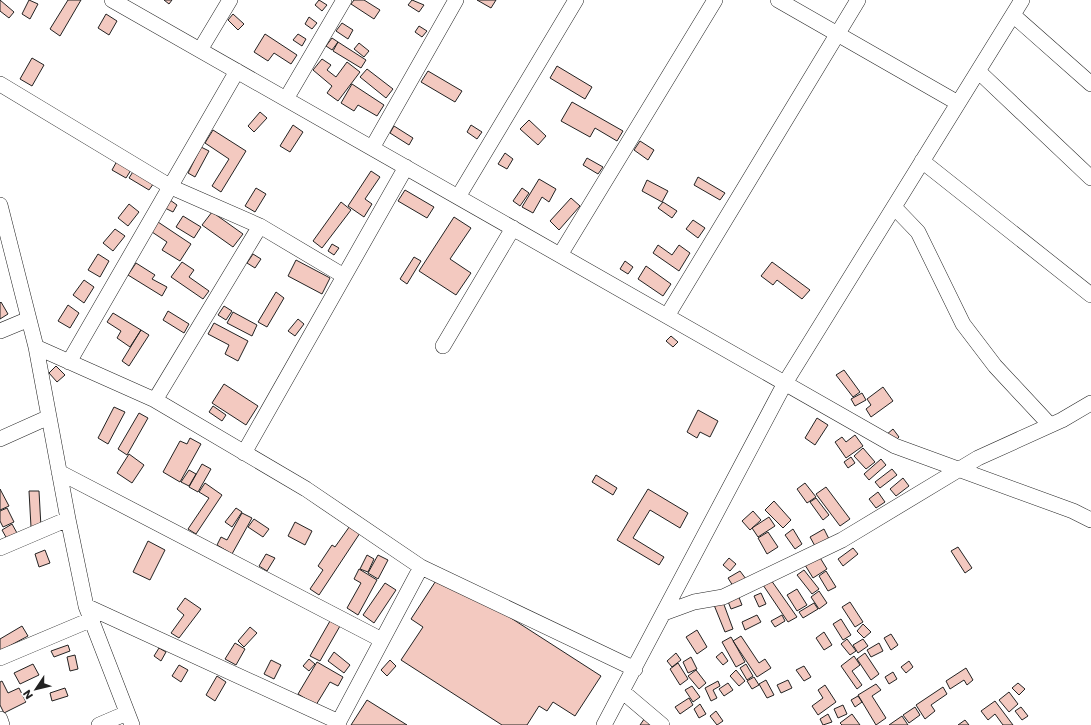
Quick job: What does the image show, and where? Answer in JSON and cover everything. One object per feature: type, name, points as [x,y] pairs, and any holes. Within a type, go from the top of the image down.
[{"type":"street","points":[[112,0],[895,446],[1073,511],[1091,520]]},
{"type":"street","points":[[200,50],[230,0]]},
{"type":"street","points":[[286,99],[344,0]]},
{"type":"street","points":[[372,148],[456,0]]},
{"type":"street","points":[[458,197],[576,0]]},
{"type":"street","points":[[560,255],[715,0]]},
{"type":"street","points":[[778,0],[838,36],[958,103]]},
{"type":"street","points":[[667,316],[838,36],[858,0]]},
{"type":"street","points":[[604,725],[623,692],[785,383],[1022,0]]},
{"type":"street","points":[[1013,15],[1091,84]]},
{"type":"street","points":[[69,362],[237,71]]},
{"type":"street","points":[[978,71],[1091,178]]},
{"type":"street","points":[[0,84],[171,187],[260,226],[344,276]]},
{"type":"street","points":[[922,161],[1091,295]]},
{"type":"street","points":[[244,453],[406,167]]},
{"type":"street","points":[[894,207],[918,232],[963,324],[995,366],[1050,425]]},
{"type":"street","points":[[1,213],[36,347],[68,519],[88,613],[129,719],[99,725]]},
{"type":"street","points":[[155,400],[260,226]]},
{"type":"street","points":[[443,346],[513,228]]},
{"type":"street","points":[[0,331],[29,319]]},
{"type":"street","points":[[36,347],[155,400],[306,489],[421,567],[635,669]]},
{"type":"street","points":[[664,613],[694,602],[723,597],[842,540],[978,458],[1050,425],[1091,403]]},
{"type":"street","points":[[0,439],[49,417]]},
{"type":"street","points":[[59,472],[382,640]]},
{"type":"street","points":[[0,548],[68,519]]},
{"type":"street","points":[[88,613],[338,723],[421,567]]},
{"type":"street","points":[[0,658],[88,613]]},
{"type":"street","points":[[623,692],[662,725]]},
{"type":"street","points":[[0,719],[2,725]]},
{"type":"building","points":[[0,0],[14,12],[9,18],[0,11]]},
{"type":"building","points":[[29,0],[38,4],[30,19],[22,14]]},
{"type":"building","points":[[68,0],[81,0],[60,36],[50,29]]},
{"type":"building","points":[[164,0],[172,0],[169,4]]},
{"type":"building","points":[[319,0],[327,5],[322,11],[315,5]]},
{"type":"building","points":[[354,0],[364,0],[380,10],[374,19],[351,4]]},
{"type":"building","points":[[412,0],[424,5],[419,12],[408,5]]},
{"type":"building","points":[[477,0],[496,0],[491,8]]},
{"type":"building","points":[[106,14],[117,21],[109,35],[98,28]]},
{"type":"building","points":[[233,14],[244,24],[238,30],[228,20]]},
{"type":"building","points":[[309,17],[317,23],[312,29],[305,24]]},
{"type":"building","points":[[342,23],[353,30],[348,39],[336,31]]},
{"type":"building","points":[[419,26],[427,31],[422,37],[415,32]]},
{"type":"building","points":[[265,34],[297,55],[291,64],[274,53],[268,61],[254,52]]},
{"type":"building","points":[[298,34],[306,39],[302,46],[293,40]]},
{"type":"building","points":[[332,38],[338,42],[332,50],[326,46]]},
{"type":"building","points":[[338,42],[366,60],[361,68],[333,51]]},
{"type":"building","points":[[359,43],[369,51],[364,57],[354,49]]},
{"type":"building","points":[[32,58],[44,65],[32,86],[20,79]]},
{"type":"building","points":[[322,59],[331,65],[327,70],[336,77],[347,62],[360,72],[338,101],[327,93],[332,86],[313,70]]},
{"type":"building","points":[[557,66],[592,87],[585,99],[550,78]]},
{"type":"building","points":[[367,69],[393,89],[386,98],[360,77]]},
{"type":"building","points":[[428,71],[462,91],[455,102],[421,82]]},
{"type":"building","points":[[352,84],[384,105],[377,116],[358,105],[354,111],[341,103]]},
{"type":"building","points":[[572,102],[623,131],[617,141],[595,128],[590,137],[561,121]]},
{"type":"building","points":[[260,112],[267,118],[254,132],[248,126]]},
{"type":"building","points":[[529,120],[546,136],[538,145],[520,129]]},
{"type":"building","points":[[293,125],[303,132],[290,152],[280,146]]},
{"type":"building","points":[[471,125],[482,132],[477,139],[467,132]]},
{"type":"building","points":[[394,126],[413,138],[409,145],[390,133]]},
{"type":"building","points":[[213,130],[246,151],[221,192],[212,186],[229,159],[205,143]]},
{"type":"building","points":[[640,141],[654,150],[648,160],[634,150]]},
{"type":"building","points":[[201,147],[209,151],[195,177],[188,173]]},
{"type":"building","points":[[505,153],[513,159],[507,169],[498,164]]},
{"type":"building","points":[[587,158],[603,167],[598,174],[583,165]]},
{"type":"building","points":[[117,161],[131,170],[126,178],[112,170]]},
{"type":"building","points":[[136,167],[156,180],[149,190],[129,178]]},
{"type":"building","points":[[371,171],[380,177],[365,199],[372,204],[364,217],[348,206]]},
{"type":"building","points":[[698,177],[725,193],[720,200],[694,185]]},
{"type":"building","points":[[539,179],[556,189],[549,202],[542,197],[533,213],[522,207]]},
{"type":"building","points":[[647,180],[668,191],[662,202],[642,191]]},
{"type":"building","points":[[256,188],[266,194],[255,212],[245,206]]},
{"type":"building","points":[[522,188],[529,193],[520,206],[513,201]]},
{"type":"building","points":[[405,190],[434,207],[427,218],[398,201]]},
{"type":"building","points":[[571,198],[580,206],[559,230],[550,221]]},
{"type":"building","points":[[170,200],[177,205],[173,212],[165,208]]},
{"type":"building","points":[[341,202],[351,210],[322,248],[313,241]]},
{"type":"building","points":[[663,202],[677,211],[672,218],[658,208]]},
{"type":"building","points":[[129,204],[139,212],[128,226],[118,218]]},
{"type":"building","points":[[212,212],[243,234],[233,247],[202,225]]},
{"type":"building","points":[[183,216],[201,227],[194,238],[176,227]]},
{"type":"building","points":[[454,217],[471,228],[450,259],[471,273],[456,295],[419,271]]},
{"type":"building","points":[[693,220],[705,228],[698,238],[686,229]]},
{"type":"building","points":[[158,222],[191,244],[180,261],[162,250],[167,242],[152,232]]},
{"type":"building","points":[[115,229],[125,236],[113,251],[103,243]]},
{"type":"building","points":[[332,244],[339,248],[334,255],[328,251]]},
{"type":"building","points":[[658,245],[672,255],[679,245],[690,253],[679,271],[653,253]]},
{"type":"building","points":[[98,254],[109,261],[100,277],[88,270]]},
{"type":"building","points":[[253,254],[261,259],[255,268],[247,263]]},
{"type":"building","points":[[414,257],[421,261],[407,284],[400,279]]},
{"type":"building","points":[[296,260],[330,278],[322,294],[288,276]]},
{"type":"building","points":[[625,261],[633,267],[628,274],[620,269]]},
{"type":"building","points":[[182,262],[194,270],[189,277],[209,291],[203,299],[171,277]]},
{"type":"building","points":[[772,262],[810,290],[802,299],[777,280],[773,285],[761,276]]},
{"type":"building","points":[[136,263],[155,275],[152,279],[167,287],[162,296],[128,275]]},
{"type":"building","points":[[646,266],[671,284],[663,296],[638,279]]},
{"type":"building","points":[[84,280],[94,287],[84,303],[73,295]]},
{"type":"building","points":[[276,292],[284,298],[267,327],[258,322]]},
{"type":"building","points":[[1,302],[8,314],[0,319],[0,303]]},
{"type":"building","points":[[68,305],[79,313],[70,328],[58,321]]},
{"type":"building","points":[[224,306],[232,311],[226,320],[218,315]]},
{"type":"building","points":[[168,311],[189,324],[184,333],[163,320]]},
{"type":"building","points":[[233,312],[257,325],[252,336],[227,323]]},
{"type":"building","points":[[113,313],[141,330],[130,347],[117,338],[121,331],[107,322]]},
{"type":"building","points":[[298,319],[304,324],[295,336],[288,331]]},
{"type":"building","points":[[214,323],[248,341],[238,361],[225,354],[229,345],[208,334]]},
{"type":"building","points":[[141,330],[149,335],[129,366],[122,361]]},
{"type":"building","points":[[671,336],[678,342],[673,347],[666,341]]},
{"type":"building","points":[[56,366],[65,375],[57,382],[49,373]]},
{"type":"building","points":[[844,370],[860,392],[853,397],[836,375]]},
{"type":"building","points":[[224,384],[258,406],[246,425],[212,403]]},
{"type":"building","points":[[883,387],[893,401],[871,417],[866,409],[871,405],[867,399]]},
{"type":"building","points":[[862,393],[866,400],[855,406],[851,399]]},
{"type":"building","points":[[213,406],[226,415],[222,421],[209,412]]},
{"type":"building","points":[[114,407],[125,412],[108,444],[98,438]]},
{"type":"building","points":[[698,410],[718,421],[710,437],[700,432],[697,438],[687,432]]},
{"type":"building","points":[[139,413],[148,418],[127,455],[118,449]]},
{"type":"building","points":[[817,418],[828,425],[815,445],[805,438]]},
{"type":"building","points":[[893,429],[899,437],[893,443],[886,435]]},
{"type":"building","points":[[855,435],[863,446],[846,458],[835,442],[842,437],[846,442]]},
{"type":"building","points":[[190,438],[201,444],[180,482],[163,472],[180,441],[187,444]]},
{"type":"building","points":[[863,448],[875,462],[866,469],[854,456]]},
{"type":"building","points":[[129,454],[144,465],[132,483],[117,473]]},
{"type":"building","points":[[851,457],[855,463],[848,468],[844,462]]},
{"type":"building","points":[[881,459],[886,465],[869,480],[864,474]]},
{"type":"building","points":[[202,464],[211,469],[198,492],[189,487]]},
{"type":"building","points":[[892,469],[897,475],[880,488],[875,482]]},
{"type":"building","points":[[189,470],[196,474],[189,486],[181,482]]},
{"type":"building","points":[[596,475],[617,488],[613,495],[592,482]]},
{"type":"building","points":[[903,478],[909,486],[896,496],[890,489]]},
{"type":"building","points":[[205,483],[222,495],[196,534],[188,529],[209,498],[199,492]]},
{"type":"building","points":[[805,483],[816,497],[807,503],[797,489]]},
{"type":"building","points":[[826,487],[850,519],[840,526],[816,494]]},
{"type":"building","points":[[0,489],[9,506],[0,510]]},
{"type":"building","points":[[648,489],[688,513],[680,528],[650,510],[633,538],[664,557],[659,565],[617,540]]},
{"type":"building","points":[[29,491],[39,491],[41,527],[31,527]]},
{"type":"building","points":[[878,492],[885,502],[876,508],[869,499]]},
{"type":"building","points":[[816,498],[829,515],[823,520],[810,502]]},
{"type":"building","points":[[774,501],[791,520],[783,528],[765,510]]},
{"type":"building","points":[[7,508],[14,522],[3,527],[0,521],[0,511]]},
{"type":"building","points":[[236,508],[242,512],[232,527],[225,522]]},
{"type":"building","points":[[753,511],[761,520],[750,530],[742,521]]},
{"type":"building","points":[[242,513],[252,518],[232,554],[217,545],[221,537],[227,540]]},
{"type":"building","points":[[769,517],[775,526],[758,537],[752,528]]},
{"type":"building","points":[[254,519],[269,529],[263,537],[248,527]]},
{"type":"building","points":[[295,522],[312,531],[305,545],[288,536]]},
{"type":"building","points":[[352,523],[362,530],[319,595],[310,589],[323,570],[318,566],[332,545],[335,547]]},
{"type":"building","points":[[12,524],[17,533],[7,539],[2,530]]},
{"type":"building","points":[[793,529],[802,544],[795,549],[785,535]]},
{"type":"building","points":[[824,529],[829,539],[815,546],[810,537]]},
{"type":"building","points":[[768,532],[778,547],[767,554],[758,538]]},
{"type":"building","points":[[148,541],[165,550],[150,580],[133,572]]},
{"type":"building","points":[[958,547],[972,568],[965,573],[951,551]]},
{"type":"building","points":[[853,548],[858,554],[843,566],[838,559]]},
{"type":"building","points":[[45,550],[50,563],[39,567],[35,554]]},
{"type":"building","points":[[266,554],[275,558],[267,571],[259,566]]},
{"type":"building","points":[[367,555],[374,559],[368,572],[360,569]]},
{"type":"building","points":[[378,555],[388,560],[378,579],[368,573]]},
{"type":"building","points":[[819,556],[827,569],[813,578],[805,565]]},
{"type":"building","points":[[729,558],[736,564],[730,571],[723,565]]},
{"type":"building","points":[[359,569],[377,580],[358,615],[347,608],[361,583],[354,579]]},
{"type":"building","points":[[804,570],[819,589],[812,594],[797,575]]},
{"type":"building","points":[[740,571],[746,579],[733,586],[728,578]]},
{"type":"building","points":[[826,571],[836,587],[828,591],[819,576]]},
{"type":"building","points":[[441,573],[601,676],[575,716],[553,702],[547,711],[539,706],[527,725],[502,725],[401,660],[423,627],[411,619]]},
{"type":"building","points":[[771,580],[797,617],[788,622],[763,585]]},
{"type":"building","points":[[385,583],[396,590],[374,623],[363,615]]},
{"type":"building","points":[[797,589],[807,605],[797,611],[787,595]]},
{"type":"building","points":[[819,591],[827,603],[819,609],[811,597]]},
{"type":"building","points":[[761,593],[766,604],[759,607],[754,596]]},
{"type":"building","points":[[738,595],[742,605],[731,609],[727,599]]},
{"type":"building","points":[[185,598],[201,609],[179,638],[171,633],[184,615],[177,609]]},
{"type":"building","points":[[723,602],[733,629],[725,632],[714,605]]},
{"type":"building","points":[[850,602],[863,622],[855,627],[842,607]]},
{"type":"building","points":[[814,603],[818,609],[803,618],[799,612]]},
{"type":"building","points":[[757,615],[761,622],[745,630],[742,622]]},
{"type":"building","points":[[782,615],[785,621],[775,627],[771,621]]},
{"type":"building","points":[[841,619],[851,635],[843,640],[833,624]]},
{"type":"building","points":[[330,621],[340,626],[320,661],[310,656]]},
{"type":"building","points":[[863,624],[871,632],[864,638],[857,631]]},
{"type":"building","points":[[22,626],[28,636],[0,651],[0,639]]},
{"type":"building","points":[[250,627],[257,633],[244,647],[238,641]]},
{"type":"building","points":[[697,630],[707,647],[697,654],[686,637]]},
{"type":"building","points":[[824,632],[832,645],[824,650],[816,638]]},
{"type":"building","points":[[891,634],[898,645],[891,650],[884,638]]},
{"type":"building","points":[[741,636],[759,663],[765,659],[771,668],[757,677],[733,641]]},
{"type":"building","points":[[731,637],[745,662],[736,667],[722,642]]},
{"type":"building","points":[[847,639],[856,651],[850,655],[841,644]]},
{"type":"building","points":[[863,639],[868,646],[858,653],[853,645]]},
{"type":"building","points":[[235,643],[245,649],[236,665],[225,659]]},
{"type":"building","points":[[879,643],[883,651],[871,657],[867,650]]},
{"type":"building","points":[[68,645],[70,651],[54,657],[51,651]]},
{"type":"building","points":[[159,648],[166,652],[161,661],[154,656]]},
{"type":"building","points":[[334,652],[350,665],[344,673],[328,661]]},
{"type":"building","points":[[722,652],[728,661],[723,665],[716,657]]},
{"type":"building","points":[[676,653],[681,660],[672,667],[667,661]]},
{"type":"building","points":[[865,653],[879,674],[871,680],[857,659]]},
{"type":"building","points":[[75,655],[78,669],[70,671],[67,657]]},
{"type":"building","points":[[854,656],[860,665],[852,671],[862,685],[857,689],[841,666]]},
{"type":"building","points":[[691,657],[697,669],[688,673],[683,662]]},
{"type":"building","points":[[309,659],[315,664],[309,671],[303,666]]},
{"type":"building","points":[[271,660],[281,665],[274,679],[264,674]]},
{"type":"building","points":[[390,660],[396,666],[387,676],[381,670]]},
{"type":"building","points":[[909,661],[913,667],[906,673],[901,667]]},
{"type":"building","points":[[317,662],[343,677],[338,686],[330,682],[316,705],[298,694]]},
{"type":"building","points":[[678,663],[688,679],[680,685],[670,669]]},
{"type":"building","points":[[33,664],[39,675],[20,684],[14,673]]},
{"type":"building","points":[[746,664],[753,676],[747,680],[740,668]]},
{"type":"building","points":[[179,665],[188,670],[181,682],[172,676]]},
{"type":"building","points":[[804,666],[811,677],[804,681],[796,670]]},
{"type":"building","points":[[966,668],[973,680],[967,685],[964,680],[950,689],[946,681]]},
{"type":"building","points":[[696,670],[706,683],[699,689],[688,676]]},
{"type":"building","points":[[736,670],[745,681],[739,686],[730,676]]},
{"type":"building","points":[[893,672],[897,679],[889,684],[885,677]]},
{"type":"building","points":[[217,676],[226,682],[215,701],[206,695]]},
{"type":"building","points":[[754,677],[759,685],[752,689],[747,681]]},
{"type":"building","points":[[766,680],[774,695],[767,698],[759,684]]},
{"type":"building","points":[[788,680],[792,688],[781,693],[777,685]]},
{"type":"building","points":[[2,681],[8,693],[19,688],[26,702],[4,713],[0,705],[0,682]]},
{"type":"building","points":[[718,681],[720,686],[713,690],[717,698],[711,701],[705,688]]},
{"type":"building","points":[[728,683],[733,690],[724,696],[719,689]]},
{"type":"building","points":[[1018,683],[1025,689],[1019,695],[1012,688]]},
{"type":"building","points":[[876,684],[881,690],[872,696],[886,718],[876,725],[858,695]]},
{"type":"building","points":[[825,685],[836,702],[818,715],[812,706],[823,698],[818,690]]},
{"type":"building","points":[[692,686],[700,697],[693,702],[685,690]]},
{"type":"building","points":[[943,687],[947,694],[931,705],[935,711],[925,719],[916,705]]},
{"type":"building","points":[[65,688],[68,696],[52,701],[50,693]]},
{"type":"building","points":[[1009,692],[1018,704],[1009,712],[999,700]]},
{"type":"building","points":[[858,696],[862,702],[855,707],[851,700]]},
{"type":"building","points":[[689,698],[693,705],[680,714],[675,707]]},
{"type":"building","points":[[367,700],[407,725],[351,725]]},
{"type":"building","points":[[995,701],[1013,725],[1003,725],[995,714],[988,720],[981,711]]},
{"type":"building","points":[[700,704],[706,714],[699,718],[694,709]]},
{"type":"building","points":[[843,705],[847,714],[838,718],[834,709]]},
{"type":"building","points":[[915,707],[920,715],[909,723],[903,715]]},
{"type":"building","points":[[1021,707],[1028,716],[1022,720],[1015,711]]},
{"type":"building","points":[[716,711],[723,721],[717,725],[710,716]]},
{"type":"building","points":[[828,714],[832,722],[823,725],[820,719]]},
{"type":"building","points":[[852,714],[860,725],[842,725],[840,723]]},
{"type":"building","points":[[647,715],[653,719],[649,725],[640,725]]},
{"type":"building","points":[[902,716],[908,725],[889,725]]},
{"type":"building","points":[[965,720],[969,725],[958,725]]}]
